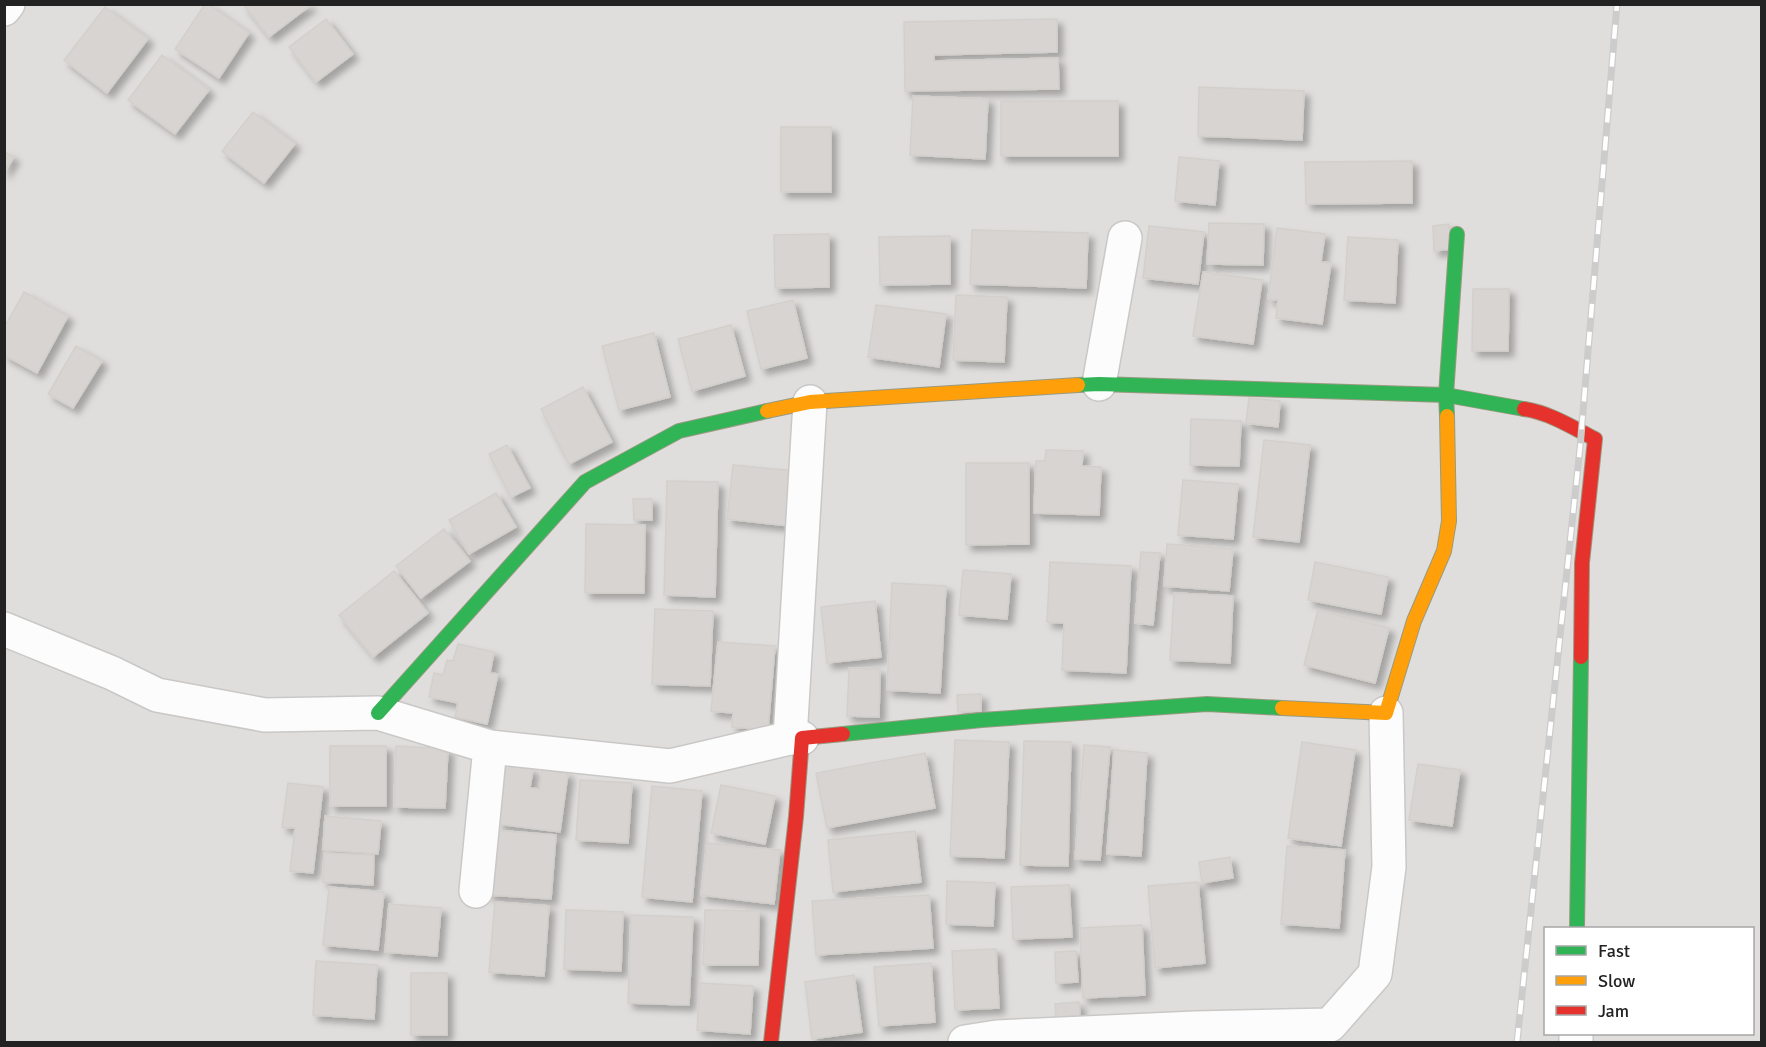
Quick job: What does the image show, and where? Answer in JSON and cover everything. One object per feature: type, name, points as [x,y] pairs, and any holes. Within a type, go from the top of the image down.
[{"type":"street","points":[[4,9],[8,4]]},
{"type":"street","points":[[965,1042],[997,1037],[1195,1028],[1329,1034],[1375,974],[1389,867],[1386,713],[1414,621],[1444,551],[1449,521],[1446,395],[1457,234]]},
{"type":"street","points":[[1099,384],[1125,238]]},
{"type":"street","points":[[378,713],[585,482],[679,431],[810,402],[1099,384],[1446,395],[1536,411],[1595,439],[1582,563],[1577,927]]},
{"type":"street","points":[[771,1042],[794,840],[810,402]]},
{"type":"street","points":[[4,629],[158,695],[265,715],[378,713],[490,747],[670,766],[796,738],[982,720],[1207,704],[1386,713]]},
{"type":"street","points":[[476,891],[490,747]]},
{"type":"shaded area","points":[[5,5],[1761,5],[1761,1042],[5,1042]]},
{"type":"building","points":[[205,4],[249,33],[219,78],[175,49]]},
{"type":"building","points":[[243,4],[310,4],[311,5],[269,37]]},
{"type":"building","points":[[105,7],[148,39],[107,93],[64,60]]},
{"type":"building","points":[[326,19],[353,54],[316,82],[289,47]]},
{"type":"building","points":[[1057,19],[1057,52],[934,55],[934,61],[1058,58],[1059,89],[905,91],[904,22]]},
{"type":"building","points":[[162,55],[209,90],[175,134],[128,100]]},
{"type":"building","points":[[1199,87],[1304,91],[1302,140],[1198,136]]},
{"type":"building","points":[[913,96],[988,99],[985,159],[910,155]]},
{"type":"building","points":[[1001,101],[1118,101],[1118,156],[1001,156]]},
{"type":"building","points":[[253,112],[295,144],[264,183],[222,151]]},
{"type":"building","points":[[781,127],[831,127],[831,192],[781,192]]},
{"type":"building","points":[[4,152],[14,157],[4,173]]},
{"type":"building","points":[[1179,157],[1219,161],[1215,205],[1175,201]]},
{"type":"building","points":[[1412,161],[1412,203],[1306,204],[1305,162]]},
{"type":"building","points":[[1209,223],[1264,224],[1263,265],[1207,264]]},
{"type":"building","points":[[1449,224],[1451,249],[1434,251],[1433,226]]},
{"type":"building","points":[[1149,226],[1204,232],[1198,284],[1143,278]]},
{"type":"building","points":[[1277,228],[1325,234],[1321,262],[1331,263],[1322,324],[1276,318],[1278,300],[1268,299]]},
{"type":"building","points":[[972,230],[1088,233],[1086,288],[970,284]]},
{"type":"building","points":[[829,234],[829,287],[775,288],[774,235]]},
{"type":"building","points":[[950,236],[950,284],[880,285],[879,237]]},
{"type":"building","points":[[1348,237],[1398,240],[1395,303],[1344,300]]},
{"type":"building","points":[[1203,272],[1262,280],[1253,344],[1193,336]]},
{"type":"building","points":[[1473,289],[1509,289],[1508,351],[1472,351]]},
{"type":"building","points":[[24,292],[68,316],[37,373],[4,355],[4,328]]},
{"type":"building","points":[[956,295],[1007,297],[1004,362],[953,360]]},
{"type":"building","points":[[793,300],[807,358],[761,369],[747,311]]},
{"type":"building","points":[[876,305],[946,314],[939,367],[868,357]]},
{"type":"building","points":[[731,325],[745,376],[692,391],[678,339]]},
{"type":"building","points":[[654,333],[670,397],[619,410],[602,346]]},
{"type":"building","points":[[76,346],[102,361],[73,408],[48,394]]},
{"type":"building","points":[[583,387],[612,442],[569,464],[541,409]]},
{"type":"building","points":[[1249,398],[1280,401],[1278,427],[1246,423]]},
{"type":"building","points":[[1191,419],[1241,421],[1239,466],[1190,465]]},
{"type":"building","points":[[1264,440],[1310,445],[1299,542],[1253,537]]},
{"type":"building","points":[[507,445],[530,488],[511,497],[489,454]]},
{"type":"building","points":[[1046,450],[1083,451],[1082,466],[1101,467],[1099,515],[1034,513],[1036,461],[1045,461]]},
{"type":"building","points":[[966,463],[1029,463],[1029,544],[966,545]]},
{"type":"building","points":[[733,465],[795,471],[789,526],[727,519]]},
{"type":"building","points":[[1183,480],[1238,484],[1233,539],[1178,535]]},
{"type":"building","points":[[667,481],[718,482],[715,597],[664,595]]},
{"type":"building","points":[[496,493],[516,527],[469,554],[449,520]]},
{"type":"building","points":[[633,499],[652,499],[652,520],[634,520]]},
{"type":"building","points":[[586,524],[645,525],[644,593],[585,593]]},
{"type":"building","points":[[444,529],[470,561],[421,598],[396,566]]},
{"type":"building","points":[[1167,544],[1233,549],[1229,591],[1164,586]]},
{"type":"building","points":[[1141,552],[1160,553],[1153,625],[1135,623]]},
{"type":"building","points":[[1050,562],[1131,566],[1126,673],[1062,670],[1064,623],[1047,622]]},
{"type":"building","points":[[1315,562],[1388,577],[1381,614],[1308,600]]},
{"type":"building","points":[[963,570],[1011,574],[1007,619],[959,615]]},
{"type":"building","points":[[394,571],[428,613],[373,657],[339,615]]},
{"type":"building","points":[[892,583],[946,586],[940,693],[887,690]]},
{"type":"building","points":[[1174,593],[1233,596],[1230,663],[1170,660]]},
{"type":"building","points":[[875,601],[881,657],[827,663],[821,607]]},
{"type":"building","points":[[655,609],[713,611],[710,686],[652,684]]},
{"type":"building","points":[[1318,610],[1389,628],[1375,683],[1304,665]]},
{"type":"building","points":[[718,642],[775,646],[768,730],[732,727],[733,713],[711,711]]},
{"type":"building","points":[[458,644],[494,652],[490,673],[498,674],[487,724],[455,717],[458,703],[429,697],[434,673],[443,675],[447,660],[453,661]]},
{"type":"building","points":[[849,668],[880,669],[879,717],[847,716]]},
{"type":"building","points":[[981,694],[981,711],[958,712],[957,695]]},
{"type":"building","points":[[955,740],[1009,742],[1004,858],[950,856]]},
{"type":"building","points":[[1024,741],[1071,742],[1068,866],[1020,865]]},
{"type":"building","points":[[1302,742],[1355,750],[1341,846],[1288,838]]},
{"type":"building","points":[[1084,745],[1110,747],[1100,860],[1075,859]]},
{"type":"building","points":[[330,746],[386,746],[386,806],[330,806]]},
{"type":"building","points":[[396,746],[448,749],[445,808],[394,807]]},
{"type":"building","points":[[1114,750],[1147,753],[1141,856],[1107,854]]},
{"type":"building","points":[[925,753],[935,808],[827,828],[816,773]]},
{"type":"building","points":[[1418,764],[1460,770],[1452,826],[1409,820]]},
{"type":"building","points":[[506,766],[533,769],[530,788],[540,789],[542,770],[568,773],[560,832],[498,824]]},
{"type":"building","points":[[580,780],[632,783],[628,843],[576,840]]},
{"type":"building","points":[[288,783],[323,787],[313,873],[290,871],[295,828],[282,827]]},
{"type":"building","points":[[721,785],[775,796],[765,844],[711,833]]},
{"type":"building","points":[[652,786],[702,791],[692,902],[642,897]]},
{"type":"building","points":[[325,816],[381,821],[378,854],[323,850]]},
{"type":"building","points":[[492,830],[556,835],[551,899],[488,895]]},
{"type":"building","points":[[915,831],[921,882],[833,892],[828,840]]},
{"type":"building","points":[[707,843],[780,850],[774,904],[701,895]]},
{"type":"building","points":[[1287,846],[1345,850],[1339,928],[1281,924]]},
{"type":"building","points":[[324,853],[374,855],[373,885],[323,882]]},
{"type":"building","points":[[1230,857],[1233,878],[1202,883],[1199,862]]},
{"type":"building","points":[[947,881],[995,883],[993,926],[946,924]]},
{"type":"building","points":[[1198,882],[1205,963],[1155,968],[1148,886]]},
{"type":"building","points":[[1069,885],[1072,937],[1013,939],[1011,887]]},
{"type":"building","points":[[329,887],[384,892],[378,950],[323,945]]},
{"type":"building","points":[[929,895],[933,948],[816,955],[812,901]]},
{"type":"building","points":[[495,902],[549,906],[544,976],[489,972]]},
{"type":"building","points":[[389,904],[441,908],[437,956],[385,952]]},
{"type":"building","points":[[566,910],[623,912],[621,971],[564,969]]},
{"type":"building","points":[[705,910],[759,911],[758,965],[703,965]]},
{"type":"building","points":[[631,915],[693,917],[689,1005],[628,1003]]},
{"type":"building","points":[[1142,925],[1145,995],[1083,998],[1080,928]]},
{"type":"building","points":[[996,949],[999,1008],[955,1010],[952,951]]},
{"type":"building","points":[[1076,951],[1078,982],[1056,983],[1055,952]]},
{"type":"building","points":[[316,961],[377,965],[374,1019],[313,1015]]},
{"type":"building","points":[[931,963],[935,1022],[879,1026],[874,967]]},
{"type":"building","points":[[411,973],[447,973],[447,1035],[411,1035]]},
{"type":"building","points":[[854,975],[862,1032],[812,1039],[805,982]]},
{"type":"building","points":[[700,983],[753,986],[750,1034],[697,1030]]},
{"type":"building","points":[[1079,1002],[1080,1016],[1056,1018],[1055,1004]]},
{"type":"railway","points":[[1517,1042],[1580,448],[1617,4]]},
{"type":"traffic: fast","points":[[1447,416],[1446,395],[1457,234]]},
{"type":"traffic: fast","points":[[1078,385],[1446,395],[1524,409]]},
{"type":"traffic: fast","points":[[378,713],[585,482],[679,431],[767,411]]},
{"type":"traffic: fast","points":[[1577,927],[1581,657]]},
{"type":"traffic: fast","points":[[843,734],[982,720],[1207,704],[1282,708]]},
{"type":"traffic: slow","points":[[767,411],[810,402],[1078,385]]},
{"type":"traffic: slow","points":[[1282,708],[1386,713],[1414,621],[1444,551],[1449,521],[1447,416]]},
{"type":"traffic: jam","points":[[1524,409],[1552,417],[1595,439],[1582,563],[1581,657]]},
{"type":"traffic: jam","points":[[771,1042],[796,817],[802,738],[843,734]]}]
